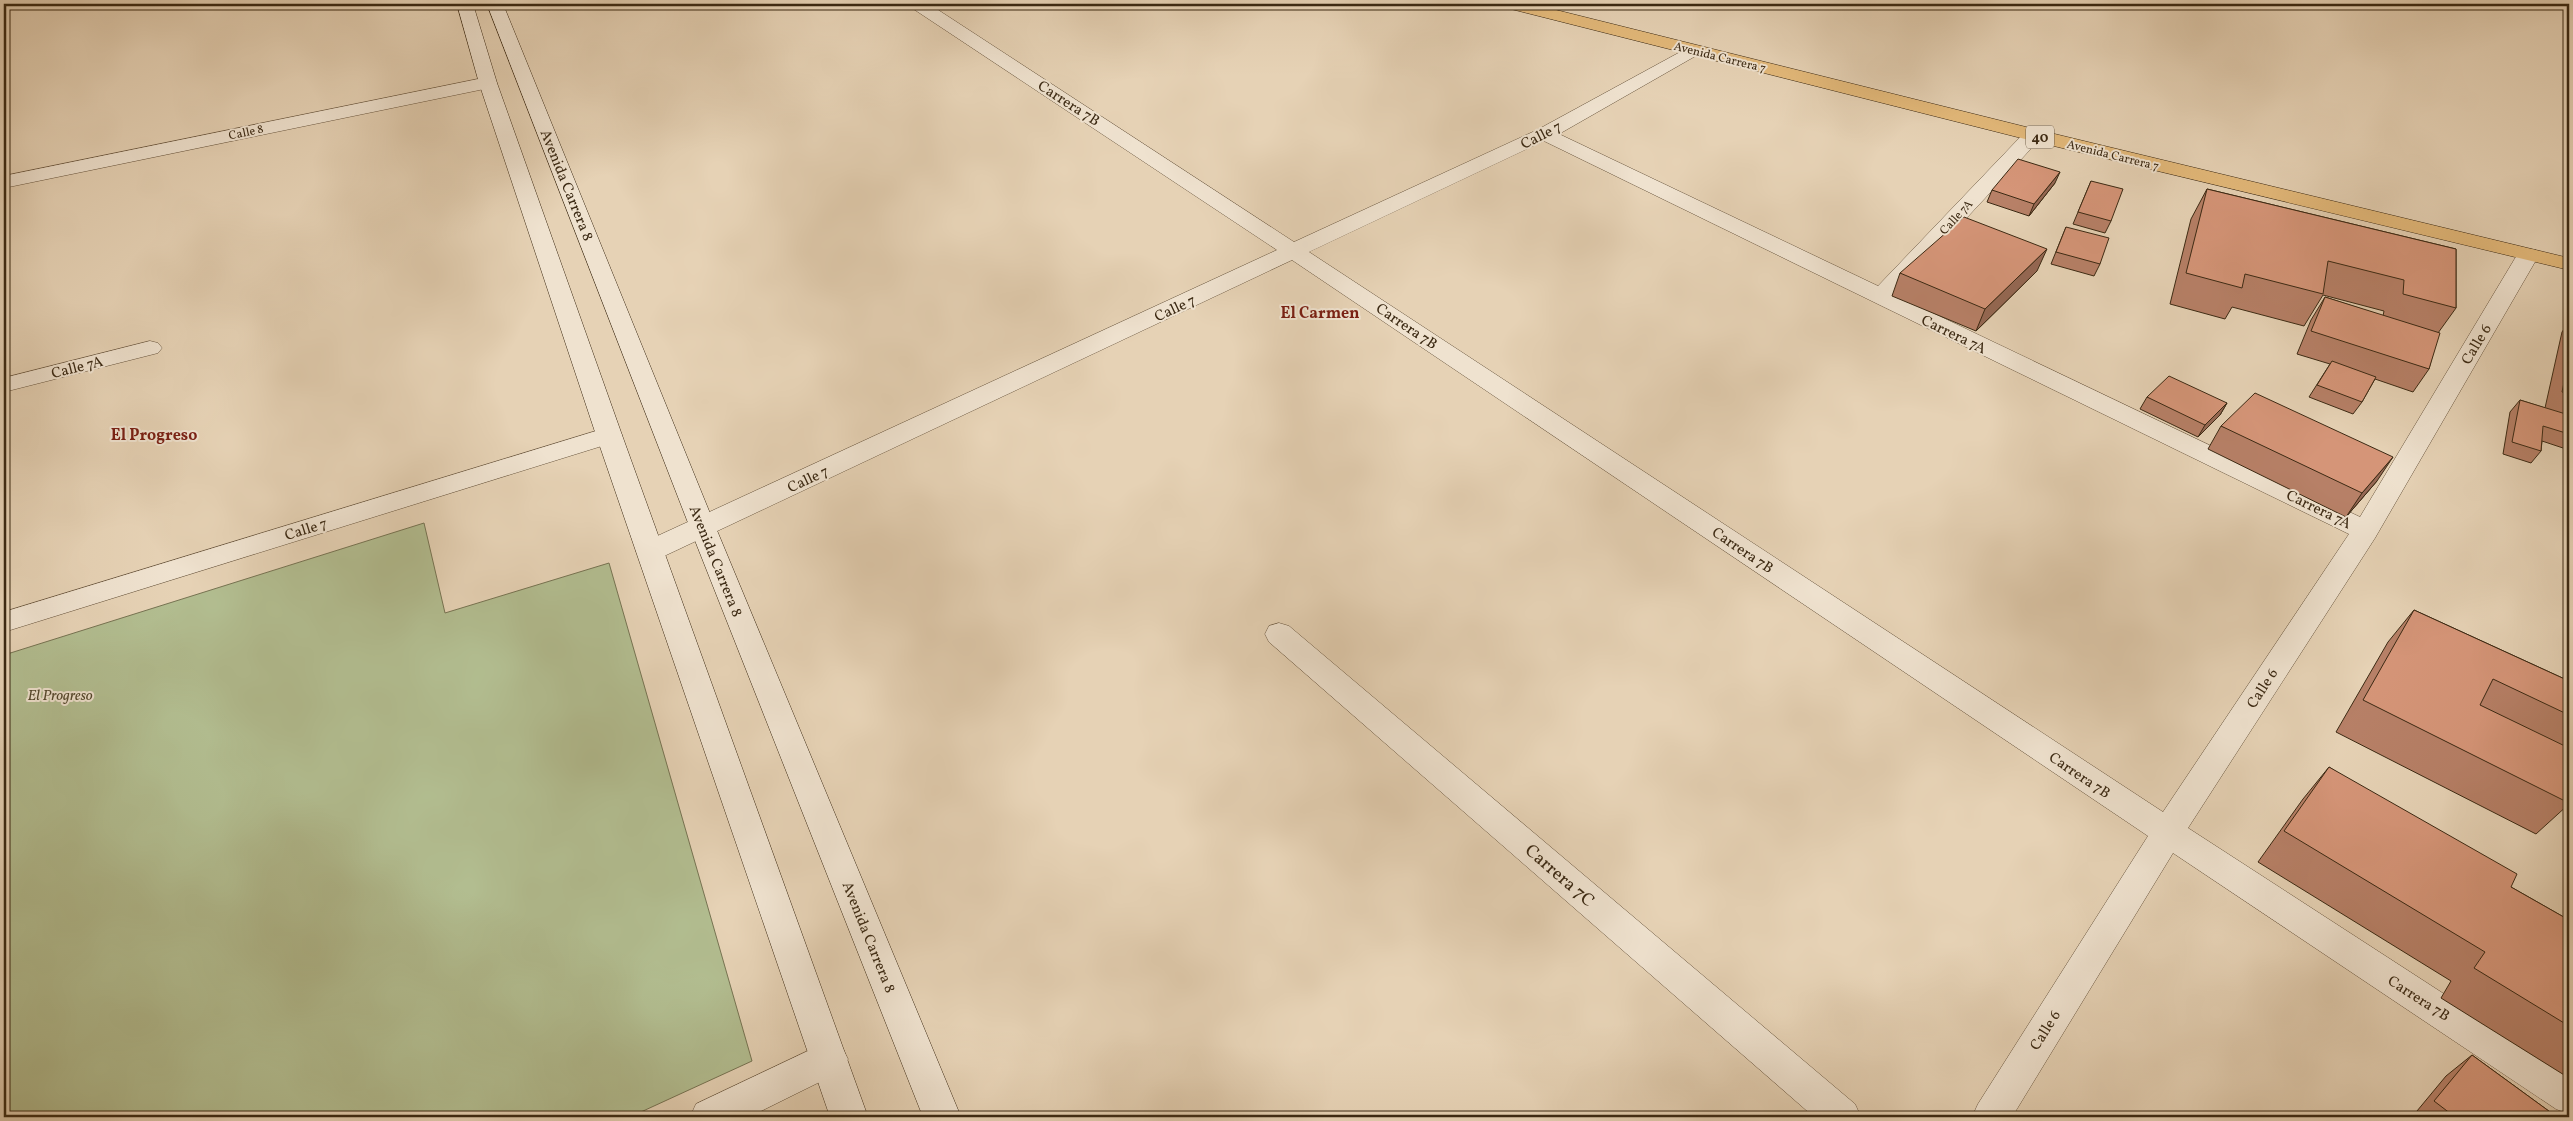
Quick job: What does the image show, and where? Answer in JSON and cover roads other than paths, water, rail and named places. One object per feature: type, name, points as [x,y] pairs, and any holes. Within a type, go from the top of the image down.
[{"type":"main road","name":"Avenida Carrera 7","points":[[1513,4],[2033,135],[2528,256],[2569,264]]},
{"type":"street","points":[[465,4],[488,83],[609,435],[849,1117]]},
{"type":"street","name":"Avenida Carrera 8","points":[[495,4],[703,528],[942,1117]]},
{"type":"street","name":"Carrera 7B","points":[[918,4],[1296,252],[2167,833],[2569,1096]]},
{"type":"street","name":"Calle 7","points":[[650,551],[1296,252],[1544,134],[1693,50]]},
{"type":"street","name":"Calle 8","points":[[4,182],[488,83]]},
{"type":"street","name":"Carrera 7A","points":[[1544,134],[1879,298],[2365,531]]},
{"type":"street","name":"Calle 7A","points":[[1879,298],[2033,135]]},
{"type":"street","name":"Calle 6","points":[[1991,1117],[2167,833],[2365,531],[2528,256]]},
{"type":"street","name":"Calle 7A","points":[[4,386],[150,348]]},
{"type":"street","name":"Calle 7","points":[[4,622],[609,435]]},
{"type":"street","name":"Carrera 7C","points":[[1279,634],[1842,1117]]},
{"type":"street","points":[[709,1117],[829,1059]]},
{"type":"district","name":"El Carmen","points":[[1320,312]]},
{"type":"district","name":"El Progreso","points":[[154,434]]}]
